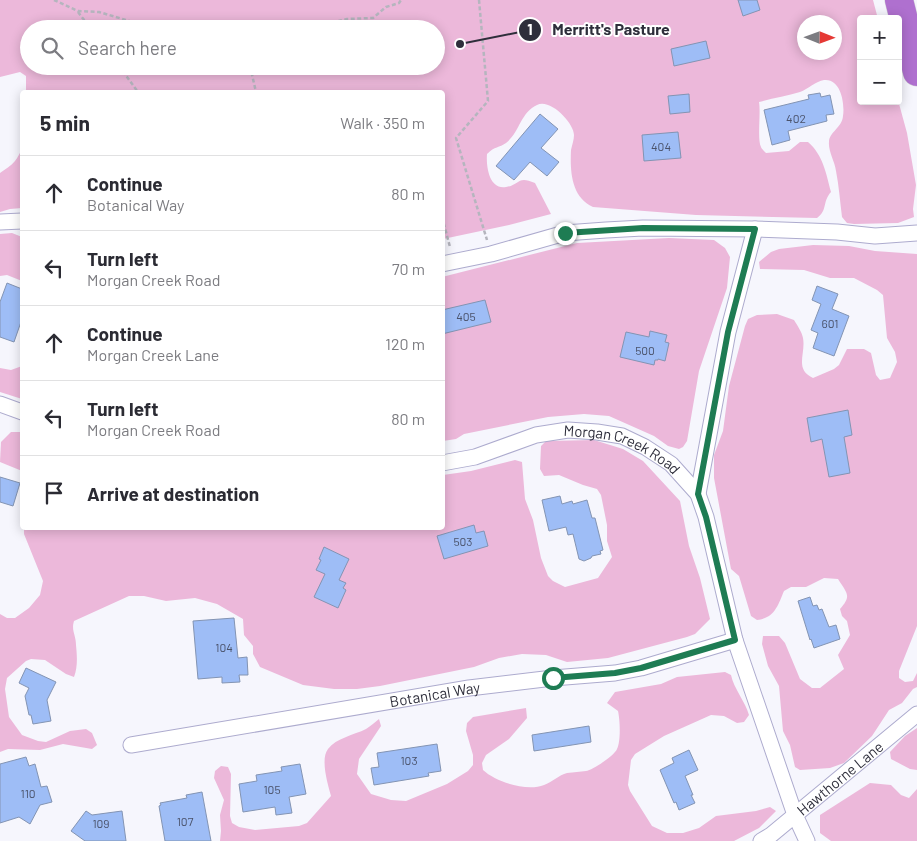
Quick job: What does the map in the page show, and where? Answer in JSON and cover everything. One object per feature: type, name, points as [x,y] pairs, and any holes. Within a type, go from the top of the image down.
[{"type":"highway","points":[[899,0],[917,72]]},
{"type":"street","points":[[0,222],[20,221]]},
{"type":"street","points":[[448,263],[492,254],[565,233],[643,228],[755,229],[837,232],[875,236],[917,233]]},
{"type":"street","points":[[698,494],[728,332],[755,229]]},
{"type":"street","points":[[0,404],[20,411]]},
{"type":"street","name":"Morgan Creek Road","points":[[445,462],[475,457],[536,435],[568,430],[622,436],[645,447],[671,464],[698,494],[706,517],[735,640],[795,815],[807,841]]},
{"type":"street","name":"Botanical Way","points":[[131,745],[479,687],[615,673],[641,668],[735,640]]},
{"type":"street","name":"Hawthorne Lane","points":[[761,841],[771,835],[830,784],[917,714]]},
{"type":"path","points":[[54,0],[78,11],[99,12],[126,20]]},
{"type":"path","points":[[343,20],[373,18],[401,0]]},
{"type":"path","points":[[479,0],[488,101],[456,138],[492,254]]},
{"type":"path","points":[[78,11],[84,20]]},
{"type":"path","points":[[126,75],[137,90]]},
{"type":"path","points":[[252,75],[256,90]]},
{"type":"path","points":[[445,240],[448,263]]},
{"type":"shaded area","points":[[0,0],[873,0],[877,15],[857,15],[857,105],[899,105],[907,133],[916,185],[914,217],[898,223],[854,224],[847,223],[842,217],[837,177],[829,142],[831,135],[842,120],[843,105],[838,87],[830,80],[824,80],[800,92],[759,102],[760,143],[761,148],[766,153],[789,151],[800,142],[808,142],[821,159],[831,192],[823,212],[817,218],[696,215],[593,207],[580,197],[573,183],[571,150],[574,137],[573,130],[566,118],[554,108],[542,104],[531,108],[511,139],[487,154],[487,165],[492,181],[500,187],[511,186],[522,180],[535,183],[551,214],[445,239],[445,90],[26,90],[24,75],[445,75],[445,20],[20,20],[20,72],[0,77]]},
{"type":"shaded area","points":[[20,153],[20,208],[0,212],[0,173],[13,163]]},
{"type":"shaded area","points":[[12,233],[20,236],[20,280],[7,275],[0,276],[0,234]]},
{"type":"shaded area","points":[[669,238],[714,240],[725,248],[730,257],[727,288],[699,371],[687,441],[683,447],[679,449],[668,446],[654,436],[609,416],[584,414],[548,417],[464,434],[456,439],[445,441],[445,276],[577,243]]},
{"type":"shaded area","points":[[813,245],[849,246],[875,251],[917,254],[917,626],[899,671],[899,678],[905,682],[913,681],[917,673],[917,687],[913,689],[902,703],[889,710],[872,736],[844,763],[830,768],[800,770],[795,767],[790,745],[783,731],[779,686],[768,666],[762,644],[763,636],[779,636],[785,643],[800,679],[812,688],[820,688],[844,669],[838,655],[850,635],[847,621],[842,616],[840,609],[846,601],[847,594],[838,579],[824,578],[806,587],[791,587],[784,591],[775,610],[768,617],[757,620],[751,616],[739,576],[731,569],[714,478],[714,455],[723,431],[729,386],[745,326],[748,319],[757,315],[777,314],[794,320],[803,338],[802,366],[807,374],[813,378],[839,365],[847,349],[864,349],[871,353],[876,375],[880,380],[890,378],[897,362],[895,352],[887,338],[883,295],[854,278],[830,278],[804,270],[760,269],[759,262],[771,252],[779,249]]},
{"type":"shaded area","points":[[20,367],[20,398],[0,392],[0,368],[11,370]]},
{"type":"shaded area","points":[[11,432],[20,432],[20,470],[0,462],[1,442]]},
{"type":"shaded area","points":[[594,440],[623,449],[643,461],[680,501],[689,546],[700,578],[710,619],[695,634],[608,658],[567,662],[546,655],[522,654],[499,658],[474,667],[380,686],[334,689],[303,685],[260,667],[253,654],[253,646],[244,635],[243,619],[217,604],[195,598],[166,601],[144,596],[129,596],[74,621],[73,628],[77,661],[74,677],[45,660],[31,659],[26,661],[7,678],[5,689],[9,717],[22,735],[46,742],[70,731],[86,729],[92,733],[97,745],[92,749],[63,744],[40,750],[8,749],[0,752],[0,614],[7,618],[15,618],[29,608],[40,595],[43,581],[24,530],[445,530],[445,475],[471,471],[515,460],[522,462],[525,499],[533,520],[541,558],[548,576],[565,587],[598,578],[612,557],[607,541],[607,525],[601,495],[597,489],[559,475],[544,476],[540,469],[541,446],[546,441]]},
{"type":"shaded area","points":[[725,672],[731,675],[749,715],[744,722],[737,723],[724,716],[711,715],[664,736],[635,754],[631,760],[628,785],[652,826],[667,833],[683,833],[699,828],[716,816],[756,811],[770,807],[776,811],[759,828],[734,841],[220,841],[220,815],[224,800],[214,778],[215,771],[221,766],[228,767],[231,774],[230,816],[232,823],[239,827],[255,830],[299,826],[307,823],[331,796],[325,765],[328,749],[336,742],[366,729],[379,719],[381,726],[359,759],[357,774],[371,794],[391,800],[406,801],[447,784],[468,771],[473,765],[473,755],[466,731],[467,723],[473,717],[526,708],[527,718],[509,739],[486,755],[482,763],[483,770],[504,782],[512,785],[537,787],[547,784],[567,773],[589,770],[615,752],[620,736],[619,715],[618,711],[607,703],[615,692],[661,684],[677,677]]},
{"type":"shaded area","points":[[917,728],[917,770],[910,769],[891,759],[890,752],[905,736]]},
{"type":"shaded area","points":[[870,783],[891,785],[901,795],[909,798],[917,789],[917,841],[831,841],[820,833],[820,815]]},
{"type":"building","points":[[738,0],[757,0],[760,10],[743,16]]},
{"type":"building","points":[[706,41],[710,58],[674,66],[671,49]]},
{"type":"building","points":[[820,93],[821,97],[830,95],[834,114],[826,115],[827,121],[788,131],[790,140],[772,145],[764,110],[809,99],[808,95]]},
{"type":"building","points":[[689,94],[690,112],[670,114],[668,96]]},
{"type":"building","points":[[540,114],[558,129],[541,148],[559,162],[547,176],[530,162],[514,180],[496,166]]},
{"type":"building","points":[[678,132],[681,158],[644,161],[642,135]]},
{"type":"building","points":[[7,283],[20,288],[20,325],[14,342],[0,337],[0,302]]},
{"type":"building","points":[[817,286],[838,294],[832,309],[849,316],[834,356],[813,348],[818,333],[811,330],[821,304],[812,300]]},
{"type":"building","points":[[485,300],[491,322],[445,333],[445,309]]},
{"type":"building","points":[[650,331],[667,335],[665,342],[669,343],[665,361],[655,360],[654,365],[620,357],[626,332],[649,337]]},
{"type":"building","points":[[848,410],[852,435],[844,437],[850,473],[829,477],[822,439],[811,442],[807,418]]},
{"type":"building","points":[[0,477],[20,483],[13,506],[0,502]]},
{"type":"building","points":[[560,496],[562,504],[572,501],[573,504],[587,500],[592,518],[595,518],[603,550],[600,551],[601,554],[592,556],[584,561],[579,559],[573,534],[568,535],[566,527],[549,531],[542,500]]},
{"type":"building","points":[[474,525],[476,533],[484,531],[488,546],[444,559],[437,536]]},
{"type":"building","points":[[324,547],[349,559],[339,580],[346,583],[343,588],[346,590],[338,608],[314,597],[325,574],[316,570]]},
{"type":"building","points":[[810,597],[813,606],[817,605],[819,610],[822,609],[829,627],[836,625],[840,639],[814,648],[798,601]]},
{"type":"building","points":[[234,618],[238,658],[247,657],[248,675],[239,675],[240,682],[222,683],[222,677],[198,679],[193,621]]},
{"type":"building","points":[[26,668],[56,682],[47,700],[51,721],[33,724],[25,696],[29,688],[19,683]]},
{"type":"building","points":[[589,726],[591,742],[534,751],[532,735]]},
{"type":"building","points":[[437,744],[441,771],[428,773],[429,776],[374,785],[371,768],[379,767],[377,753]]},
{"type":"building","points":[[689,750],[698,770],[685,776],[695,803],[679,810],[676,802],[674,803],[660,770],[674,763],[672,758]]},
{"type":"building","points":[[26,757],[29,766],[35,764],[41,787],[47,786],[52,802],[40,805],[30,824],[19,817],[0,823],[0,764]]},
{"type":"building","points":[[300,764],[306,794],[289,797],[292,813],[276,815],[275,807],[243,812],[239,784],[257,781],[256,775],[282,771],[281,767]]},
{"type":"building","points":[[202,792],[211,841],[165,841],[160,803],[187,798],[186,795]]},
{"type":"building","points":[[86,811],[92,815],[122,811],[126,841],[85,841],[71,831]]},
{"type":"place","name":"Merritt's Pasture","points":[[460,44]]},
{"type":"route","points":[[553,678],[615,673],[641,668],[735,640],[706,517],[698,494],[728,332],[755,229],[643,228],[565,233]]}]
